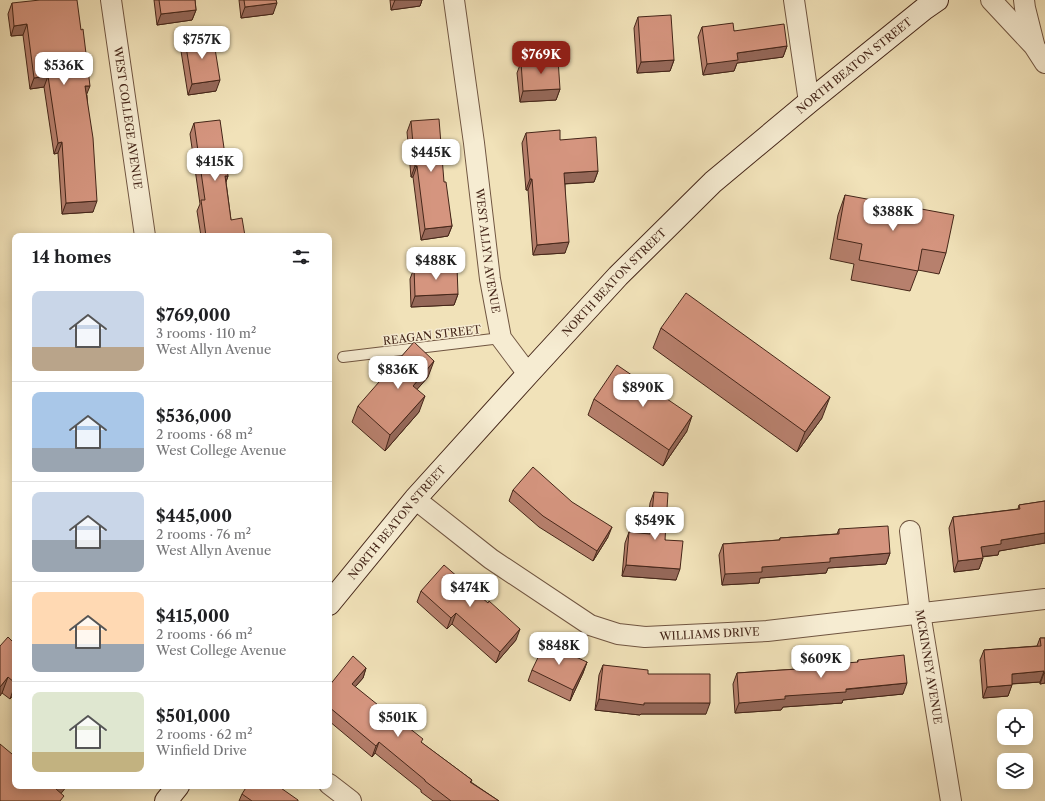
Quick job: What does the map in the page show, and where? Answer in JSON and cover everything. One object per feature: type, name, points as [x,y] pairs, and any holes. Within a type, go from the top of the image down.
[{"type":"main road","name":"NORTH BEATON STREET","points":[[332,600],[415,499],[618,276],[713,182],[809,102],[937,0]]},
{"type":"main road","points":[[166,801],[176,789]]},
{"type":"street","name":"WEST COLLEGE AVENUE","points":[[112,0],[145,233]]},
{"type":"street","name":"WEST ALLYN AVENUE","points":[[454,0],[490,279],[501,338],[528,374]]},
{"type":"street","points":[[794,0],[809,102]]},
{"type":"street","points":[[991,0],[1034,46],[1045,63]]},
{"type":"street","points":[[1024,0],[1034,46]]},
{"type":"street","name":"WILLIAMS DRIVE","points":[[415,499],[491,559],[590,625],[618,634],[645,637],[767,631],[1045,599]]},
{"type":"street","name":"MCKINNEY AVENUE","points":[[910,531],[920,613],[951,801]]},
{"type":"street","points":[[332,786],[351,801]]},
{"type":"lane","name":"REAGAN STREET","points":[[342,357],[501,338]]},
{"type":"building","points":[[40,0],[77,0],[81,30],[83,29],[90,86],[85,86],[93,138],[97,201],[66,203],[62,142],[58,143],[48,76],[34,78],[27,24],[14,26],[12,3]]},
{"type":"building","points":[[159,0],[195,0],[196,10],[161,14]]},
{"type":"building","points":[[244,0],[276,0],[277,3],[245,7]]},
{"type":"building","points":[[671,15],[674,60],[641,62],[638,17]]},
{"type":"building","points":[[733,23],[734,31],[784,24],[787,46],[737,53],[738,60],[707,64],[702,27]]},
{"type":"building","points":[[213,36],[220,80],[192,84],[185,40]]},
{"type":"building","points":[[558,59],[560,89],[523,91],[521,62]]},
{"type":"building","points":[[439,119],[444,182],[446,182],[452,226],[425,229],[417,166],[415,166],[411,121]]},
{"type":"building","points":[[220,120],[228,176],[225,176],[231,220],[242,218],[244,233],[206,233],[201,200],[205,200],[194,123]]},
{"type":"building","points":[[560,130],[560,140],[596,137],[598,171],[564,173],[569,242],[537,245],[532,179],[530,179],[526,133]]},
{"type":"building","points":[[845,195],[954,215],[946,253],[922,249],[918,271],[859,260],[862,244],[837,239]]},
{"type":"building","points":[[457,267],[458,294],[415,296],[414,268]]},
{"type":"building","points":[[686,293],[830,397],[805,432],[661,328]]},
{"type":"building","points":[[414,342],[434,361],[413,386],[425,396],[390,435],[358,406]]},
{"type":"building","points":[[617,365],[692,416],[669,450],[594,399]]},
{"type":"building","points":[[533,467],[572,502],[612,527],[597,551],[543,516],[513,490]]},
{"type":"building","points":[[654,492],[668,493],[665,540],[683,541],[680,569],[626,565],[629,532],[650,534]]},
{"type":"building","points":[[1045,501],[1045,533],[1001,540],[1001,544],[981,547],[983,558],[958,561],[953,517],[1020,509],[1019,505]]},
{"type":"building","points":[[888,526],[890,553],[830,558],[830,562],[762,567],[762,572],[725,574],[723,544],[839,534],[839,529]]},
{"type":"building","points":[[444,565],[488,603],[489,601],[520,629],[500,652],[456,613],[451,618],[421,591]]},
{"type":"building","points":[[8,637],[12,641],[12,680],[8,677],[0,687],[0,646]]},
{"type":"building","points":[[1040,638],[1045,638],[1045,673],[1044,671],[1012,674],[1012,685],[987,687],[984,650],[1041,646]]},
{"type":"building","points":[[545,643],[587,662],[573,690],[532,670]]},
{"type":"building","points":[[904,655],[907,683],[846,689],[846,692],[785,696],[785,699],[739,703],[737,673],[798,669],[798,667],[858,662],[858,660]]},
{"type":"building","points":[[353,656],[366,668],[352,684],[423,739],[421,742],[472,780],[470,782],[499,801],[451,801],[379,742],[376,746],[332,709],[332,682]]},
{"type":"building","points":[[603,665],[648,670],[648,674],[710,674],[710,703],[644,703],[644,705],[599,699]]},
{"type":"building","points":[[0,744],[12,754],[12,789],[56,789],[64,796],[60,801],[0,801]]},
{"type":"building","points":[[245,789],[282,789],[298,801],[252,801],[242,794]]}]
